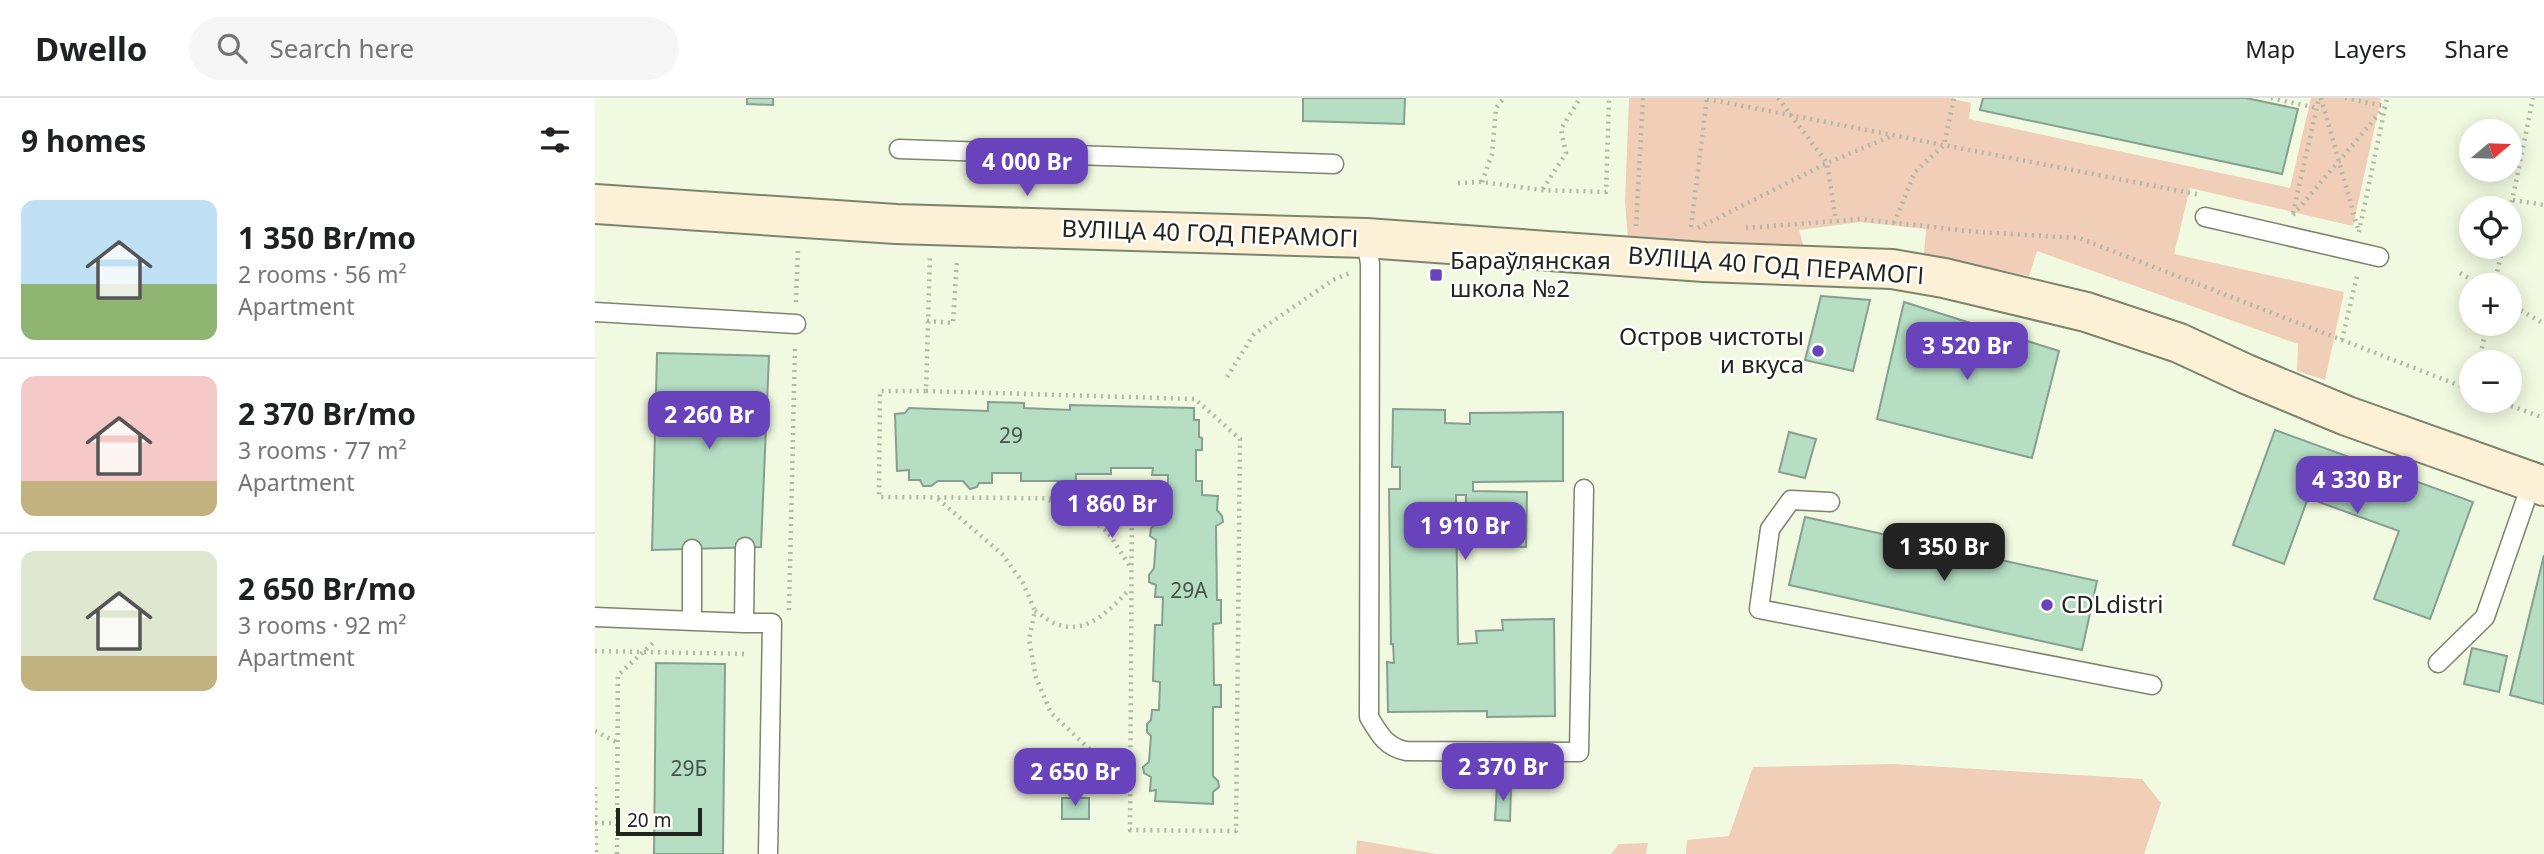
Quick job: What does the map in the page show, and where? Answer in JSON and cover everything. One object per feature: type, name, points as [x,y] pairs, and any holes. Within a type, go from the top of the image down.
[{"type":"street","name":"ВУЛІЦА 40 ГОД ПЕРАМОГІ","points":[[595,204],[944,237],[1366,238],[1704,262],[1892,269],[1944,278],[2086,312],[2179,343],[2347,416],[2538,484]]},
{"type":"lane","points":[[899,149],[1333,164]]},
{"type":"lane","points":[[2206,217],[2379,257]]},
{"type":"lane","points":[[1366,238],[1370,264],[1369,717],[1384,741],[1395,749],[1406,751],[1579,752],[1584,489]]},
{"type":"lane","points":[[595,312],[796,324]]},
{"type":"lane","points":[[2438,663],[2485,617],[2538,484]]},
{"type":"lane","points":[[1830,502],[1791,500],[1770,529],[1759,609],[2152,685]]},
{"type":"lane","points":[[744,623],[745,547]]},
{"type":"lane","points":[[692,549],[692,620]]},
{"type":"lane","points":[[595,617],[772,623],[768,854]]},
{"type":"path","points":[[1482,182],[1492,154],[1496,108],[1504,98]]},
{"type":"path","points":[[1542,190],[1566,153],[1561,129],[1580,98]]},
{"type":"path","points":[[1458,183],[1482,182],[1542,190],[1606,192],[1609,98]]},
{"type":"path","points":[[1636,230],[1643,98]]},
{"type":"path","points":[[1778,98],[1827,163],[1836,221]]},
{"type":"path","points":[[1894,223],[1915,172],[1944,145],[1954,98]]},
{"type":"path","points":[[2271,98],[2317,108]]},
{"type":"path","points":[[2292,216],[2320,98]]},
{"type":"path","points":[[2320,98],[2358,232]]},
{"type":"path","points":[[2345,98],[2385,106]]},
{"type":"path","points":[[2342,340],[2358,270],[2358,232],[2387,98]]},
{"type":"path","points":[[2514,196],[2533,98]]},
{"type":"path","points":[[1691,232],[1707,99],[2214,197]]},
{"type":"path","points":[[2292,216],[2385,106]]},
{"type":"path","points":[[1691,232],[1827,163],[1893,135]]},
{"type":"path","points":[[2522,201],[2544,205]]},
{"type":"path","points":[[2292,216],[2305,219]]},
{"type":"path","points":[[1745,228],[1861,219],[1978,232],[2079,238],[2459,385]]},
{"type":"path","points":[[2345,229],[2358,232]]},
{"type":"path","points":[[1691,232],[1705,231]]},
{"type":"path","points":[[926,391],[927,321],[944,237]]},
{"type":"path","points":[[927,321],[953,323],[944,237]]},
{"type":"path","points":[[789,614],[798,240]]},
{"type":"path","points":[[1227,377],[1254,334],[1333,280]]},
{"type":"path","points":[[2522,311],[2544,324]]},
{"type":"path","points":[[880,391],[926,391],[1195,399],[1240,439],[1236,831],[1130,830],[1132,499],[879,498],[880,391]]},
{"type":"path","points":[[2522,410],[2544,418]]},
{"type":"path","points":[[937,498],[1002,554],[1023,583],[1035,611],[1029,639],[1036,678],[1052,713],[1118,776],[1130,793]]},
{"type":"path","points":[[1045,499],[1080,512],[1108,532],[1131,568]]},
{"type":"path","points":[[1035,611],[1058,625],[1079,628],[1102,616],[1131,588]]},
{"type":"path","points":[[595,651],[772,654]]},
{"type":"path","points":[[617,854],[618,675],[643,652]]},
{"type":"path","points":[[595,731],[618,743]]},
{"type":"path","points":[[595,787],[596,854]]},
{"type":"path","points":[[595,823],[617,822]]},
{"type":"shaded area","points":[[1629,98],[1949,98],[1971,103],[1969,119],[2290,188],[2311,98],[2381,98],[2353,226],[2190,188],[2174,254],[2344,292],[2325,380],[2297,371],[2298,344],[2037,251],[2029,276],[1924,254],[1926,229],[1860,222],[1799,230],[1805,252],[1628,238],[1625,202]]},
{"type":"shaded area","points":[[1894,764],[2142,779],[2161,803],[2144,854],[1686,854],[1687,840],[1729,836],[1753,767]]},
{"type":"shaded area","points":[[1357,840],[1436,854],[1356,854]]},
{"type":"shaded area","points":[[1648,843],[1646,854],[1611,854],[1619,844]]},
{"type":"building","points":[[747,98],[773,98],[773,105],[747,104]]},
{"type":"building","points":[[1303,98],[1405,98],[1404,124],[1303,121]]},
{"type":"building","points":[[1983,98],[2246,98],[2298,109],[2282,174],[1980,110]]},
{"type":"building","points":[[1821,296],[1870,300],[1853,371],[1805,360]]},
{"type":"building","points":[[1904,302],[2059,351],[2032,458],[1877,419]]},
{"type":"building","points":[[657,353],[769,356],[761,547],[652,550]]},
{"type":"building","points":[[988,402],[1024,403],[1024,408],[1070,410],[1070,405],[1194,408],[1194,420],[1199,420],[1199,437],[1202,438],[1202,450],[1196,450],[1196,481],[1202,481],[1202,495],[1218,496],[1217,510],[1223,522],[1216,526],[1217,600],[1221,600],[1221,623],[1213,624],[1214,685],[1221,685],[1221,707],[1213,707],[1213,776],[1219,787],[1213,792],[1213,804],[1155,801],[1156,790],[1150,791],[1151,777],[1144,773],[1143,767],[1149,762],[1151,736],[1147,732],[1147,724],[1151,720],[1152,710],[1159,710],[1160,682],[1153,681],[1155,625],[1162,625],[1163,597],[1155,597],[1156,585],[1149,582],[1149,575],[1154,568],[1156,540],[1150,536],[1151,528],[1156,524],[1156,513],[1167,513],[1168,475],[1152,475],[1153,468],[1111,468],[1111,474],[1076,474],[1076,481],[1021,481],[1021,473],[992,473],[992,483],[979,483],[977,487],[970,489],[963,481],[938,481],[931,486],[923,486],[920,480],[909,480],[909,470],[897,471],[895,414],[905,413],[909,408],[988,411]]},
{"type":"building","points":[[1393,409],[1445,410],[1445,423],[1470,424],[1470,413],[1563,412],[1563,481],[1473,482],[1473,491],[1527,492],[1526,547],[1465,546],[1466,495],[1456,495],[1458,644],[1477,643],[1476,631],[1503,630],[1502,620],[1554,619],[1555,716],[1487,717],[1487,711],[1388,712],[1387,662],[1394,663],[1391,644],[1389,489],[1400,489],[1400,467],[1392,467]]},
{"type":"building","points":[[2275,430],[2473,502],[2430,619],[2374,599],[2399,531],[2308,498],[2284,564],[2233,545]]},
{"type":"building","points":[[1789,432],[1816,439],[1805,478],[1779,472]]},
{"type":"building","points":[[1805,517],[2097,581],[2082,650],[1789,585]]},
{"type":"building","points":[[2544,555],[2544,704],[2510,695]]},
{"type":"building","points":[[2472,648],[2507,656],[2499,692],[2464,684]]},
{"type":"building","points":[[656,663],[725,664],[723,854],[654,854]]},
{"type":"building","points":[[1497,785],[1511,786],[1510,821],[1495,820]]},
{"type":"building","points":[[1062,798],[1089,798],[1089,819],[1062,819]]},
{"type":"place","name":"Бараўлянская школа №2","points":[[1436,275]]},
{"type":"place","name":"Остров чистоты и вкуса","points":[[1818,351]]},
{"type":"place","name":"CDLdistri","points":[[2047,605]]}]
